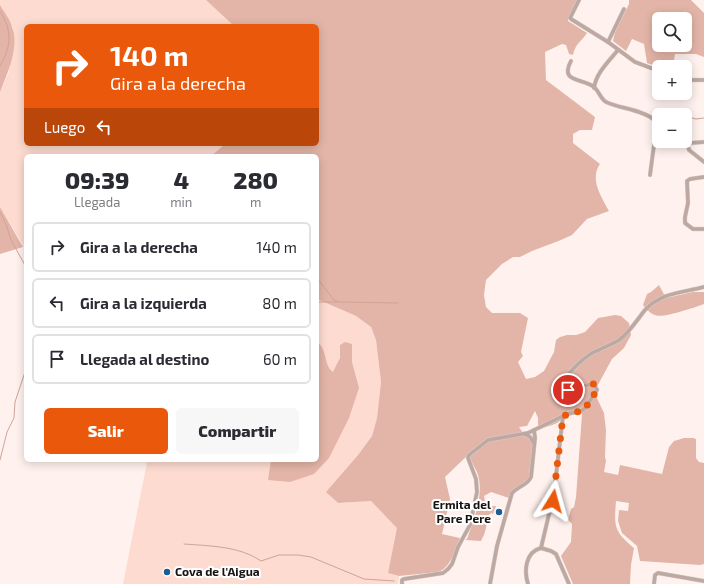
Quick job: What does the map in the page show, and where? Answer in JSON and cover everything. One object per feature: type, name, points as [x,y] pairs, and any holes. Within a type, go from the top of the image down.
[{"type":"street","points":[[579,0],[570,18],[571,20],[608,42],[635,62],[652,68]]},
{"type":"street","points":[[608,42],[624,9]]},
{"type":"street","points":[[594,88],[605,65],[618,50]]},
{"type":"street","points":[[571,61],[567,68],[569,75],[573,78],[594,88],[600,97],[607,102],[644,114],[654,120],[656,130],[650,175]]},
{"type":"street","points":[[692,80],[704,80]]},
{"type":"street","points":[[704,142],[690,143],[688,146],[690,150],[704,161]]},
{"type":"street","points":[[704,177],[690,179],[687,181],[688,203],[684,219],[686,225],[691,228],[704,229]]},
{"type":"street","points":[[402,584],[402,580],[404,578],[443,573],[452,564],[458,547],[470,525],[477,492],[476,479],[468,458],[469,455],[488,440],[525,434],[563,416],[584,410],[597,390],[594,384],[573,390],[565,388],[563,381],[566,376],[593,352],[619,340],[648,307],[663,297],[704,288]]},
{"type":"street","points":[[541,548],[554,493],[563,416]]},
{"type":"street","points":[[490,584],[497,546],[512,493],[514,490],[530,481],[532,477],[535,444],[534,430]]},
{"type":"street","points":[[525,434],[530,437],[535,444]]},
{"type":"street","points":[[528,584],[525,572],[527,561],[532,553],[541,548],[552,551],[556,554],[569,584]]},
{"type":"street","points":[[654,584],[655,575],[658,573],[704,581]]},
{"type":"shaded area","points":[[0,0],[206,0],[232,24],[24,24],[24,146],[223,146],[213,154],[24,154],[24,247],[0,207],[0,92],[9,72],[13,28],[0,5]]},
{"type":"shaded area","points":[[206,0],[577,0],[568,21],[587,33],[577,46],[573,55],[569,54],[566,45],[562,44],[545,52],[546,80],[595,117],[592,130],[580,130],[573,134],[573,143],[600,164],[597,170],[596,182],[600,194],[609,211],[587,219],[572,235],[520,257],[513,257],[502,264],[486,280],[484,295],[486,307],[492,313],[520,313],[528,318],[521,352],[523,356],[518,362],[526,379],[535,377],[544,371],[554,352],[556,340],[560,337],[585,332],[598,318],[615,315],[621,316],[629,323],[631,335],[624,348],[612,359],[594,392],[604,413],[606,430],[606,461],[604,472],[618,475],[620,465],[662,474],[669,447],[674,441],[684,438],[696,439],[696,458],[699,462],[704,463],[704,564],[640,561],[637,546],[622,533],[618,521],[619,510],[628,511],[629,503],[616,501],[615,517],[617,528],[622,537],[634,548],[630,584],[573,584],[561,556],[571,542],[572,524],[568,520],[571,509],[574,507],[576,497],[582,414],[571,415],[555,424],[538,430],[538,418],[535,411],[527,426],[519,427],[525,436],[533,442],[529,478],[512,491],[509,498],[491,492],[484,496],[486,506],[496,506],[493,514],[491,513],[487,518],[486,530],[481,541],[465,540],[467,539],[478,506],[480,489],[477,472],[468,455],[445,477],[450,499],[442,534],[460,538],[446,567],[438,572],[399,576],[388,573],[397,528],[371,501],[338,503],[326,492],[358,455],[372,436],[377,418],[381,382],[376,340],[371,327],[356,316],[319,300],[319,154],[213,154],[223,146],[319,146],[319,24],[232,24]]},
{"type":"shaded area","points":[[629,0],[691,0],[704,13],[704,57],[696,54],[675,54],[674,60],[652,60],[652,65],[647,63],[644,44],[632,39],[626,51],[613,41],[615,32],[629,4]]},
{"type":"shaded area","points":[[0,5],[11,24],[14,35],[14,51],[0,92]]},
{"type":"shaded area","points":[[0,207],[23,247],[0,254]]},
{"type":"shaded area","points":[[659,285],[666,298],[693,292],[704,292],[704,304],[671,314],[659,316],[653,314],[643,305],[647,294]]},
{"type":"shaded area","points":[[319,300],[356,316],[371,327],[376,340],[381,382],[377,418],[372,436],[327,492],[338,503],[371,501],[398,528],[388,573],[399,576],[398,584],[123,584],[147,462],[319,462]]},
{"type":"shaded area","points":[[345,342],[352,344],[352,362],[359,388],[349,418],[329,458],[314,474],[290,482],[268,480],[271,462],[319,462],[319,344],[323,349],[330,369],[333,372],[340,358],[340,345]]},
{"type":"waterway","points":[[0,11],[7,25],[9,38],[7,52],[0,66]]},
{"type":"waterway","points":[[692,118],[704,118]]},
{"type":"waterway","points":[[0,212],[11,240],[24,263]]},
{"type":"waterway","points":[[319,281],[334,300],[340,302],[398,303]]},
{"type":"waterway","points":[[319,302],[338,302]]},
{"type":"waterway","points":[[0,460],[7,432],[14,418],[15,402],[24,375]]},
{"type":"waterway","points":[[184,544],[214,546],[234,550],[243,552],[261,561],[279,555],[311,557],[364,579],[394,581]]},
{"type":"place","name":"Ermita del Pare Pere","points":[[499,512]]},
{"type":"place","name":"Cova de l'Aigua","points":[[167,572]]},
{"type":"route","points":[[553,501],[563,416],[584,410],[597,390],[594,384],[568,390]]}]
